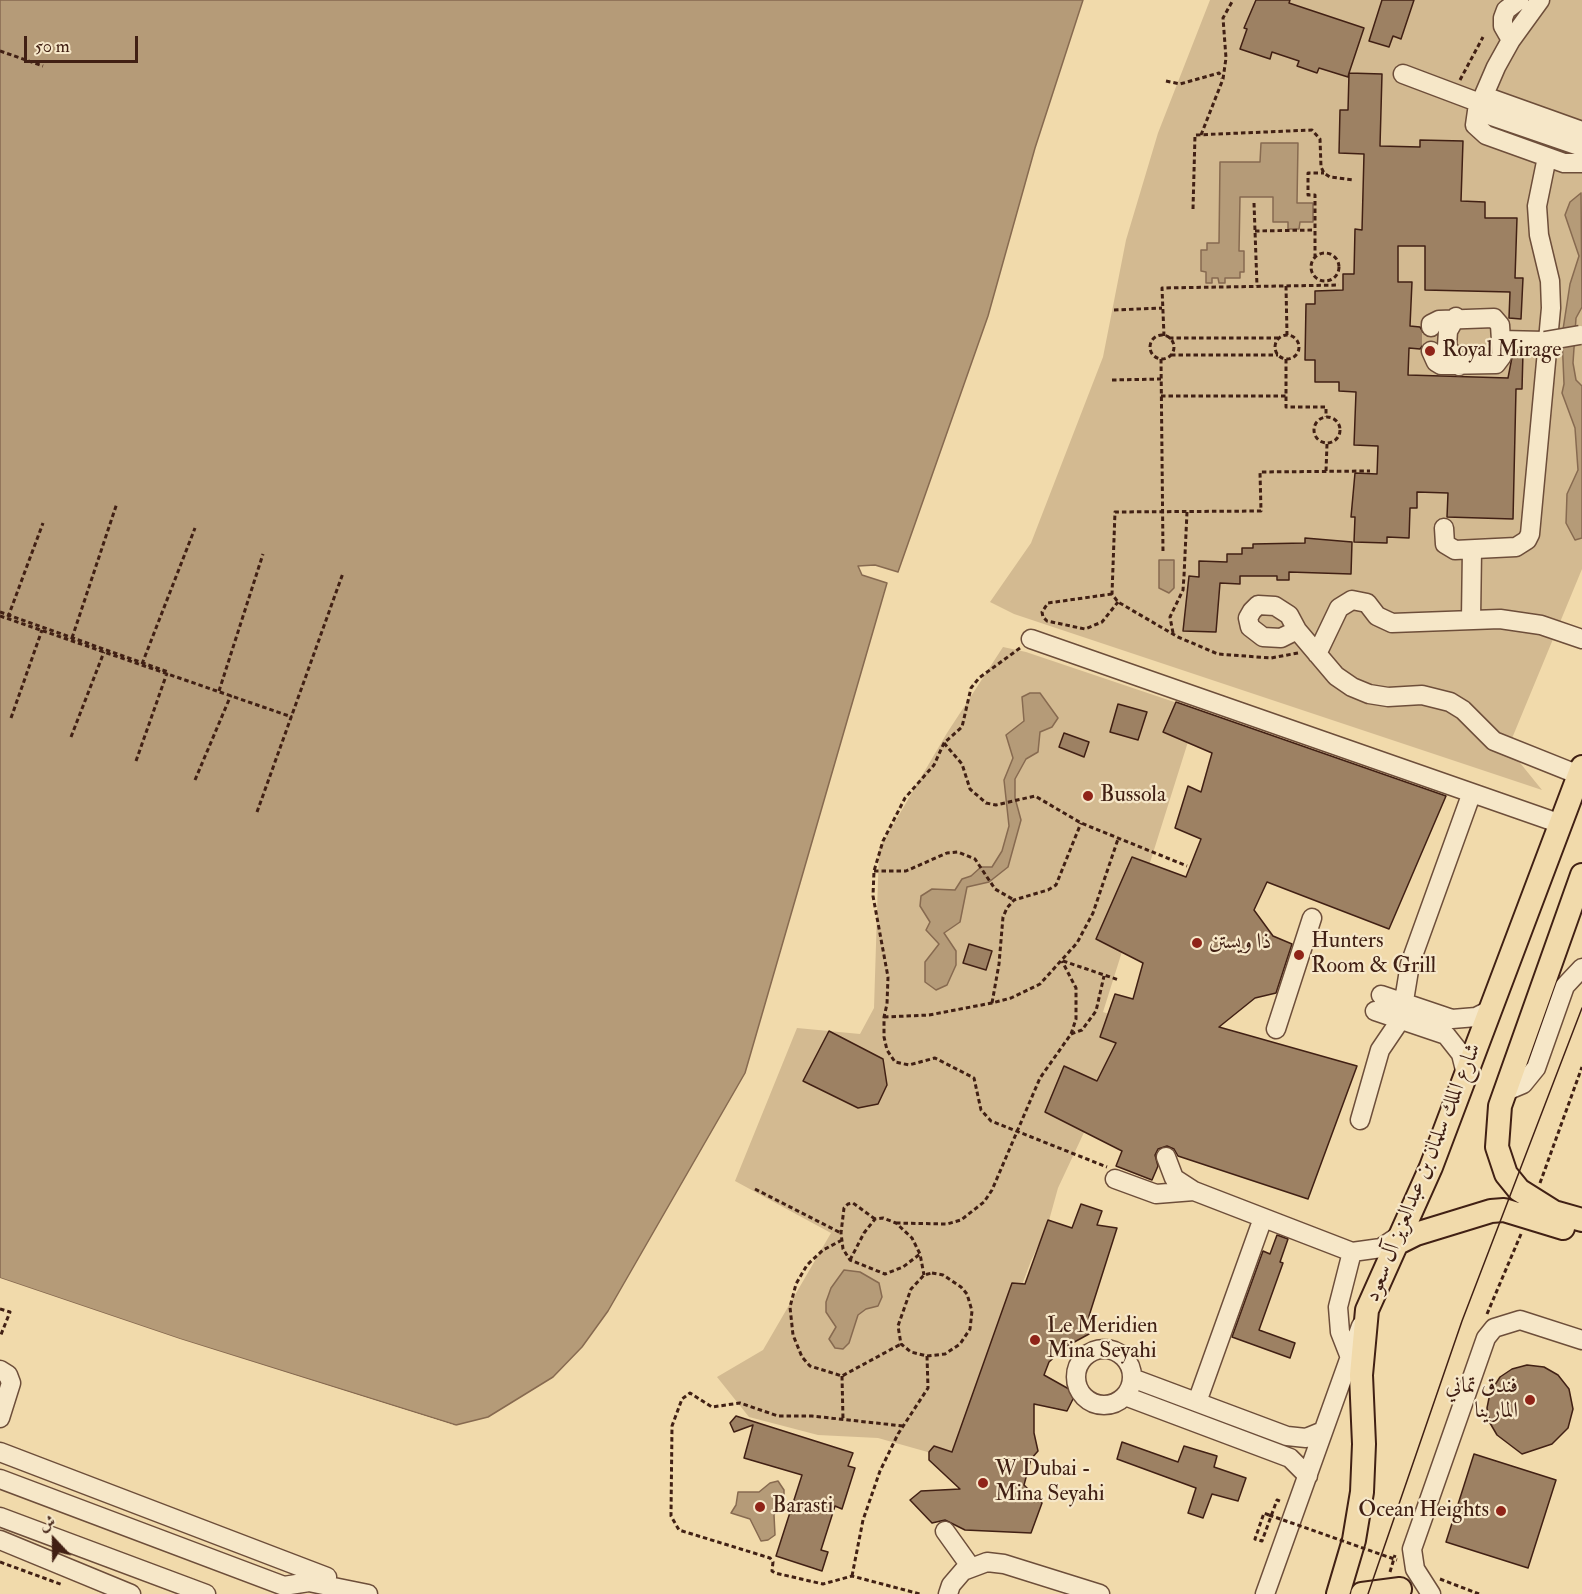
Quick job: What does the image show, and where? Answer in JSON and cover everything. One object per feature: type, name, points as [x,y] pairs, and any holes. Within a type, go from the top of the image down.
[{"type":"main road","name":"شارع الملك سلمان بن عبدالعزيز آل سعود","points":[[1338,1594],[1354,1540],[1362,1492],[1364,1444],[1361,1375],[1367,1310],[1431,1167],[1581,771]]},
{"type":"main road","name":"شارع الملك سلمان بن عبدالعزيز آل سعود","points":[[1582,875],[1502,1099],[1497,1147],[1501,1161],[1514,1186],[1554,1212],[1582,1220]]},
{"type":"main road","points":[[1397,1240],[1470,1216],[1504,1210],[1582,1234]]},
{"type":"main road","points":[[1362,1594],[1404,1592]]},
{"type":"street","points":[[1537,0],[1511,40],[1480,104],[1475,125],[1479,131],[1547,157],[1564,163],[1582,163]]},
{"type":"street","points":[[1506,4],[1503,26],[1511,40]]},
{"type":"street","points":[[1402,74],[1582,147]]},
{"type":"street","points":[[1480,104],[1582,131]]},
{"type":"street","points":[[1444,528],[1445,544],[1449,549],[1516,547],[1527,540],[1530,534],[1551,308],[1550,282],[1539,235],[1537,206],[1547,157]]},
{"type":"street","points":[[1456,317],[1448,331],[1447,346],[1459,366]]},
{"type":"street","points":[[1431,327],[1435,321],[1456,317],[1494,318],[1500,325],[1502,356],[1496,364],[1459,366],[1439,364],[1431,351]]},
{"type":"street","points":[[1501,340],[1545,341],[1581,335]]},
{"type":"street","points":[[1472,549],[1472,619]]},
{"type":"street","points":[[1315,651],[1339,608],[1352,600],[1367,603],[1377,616],[1392,622],[1472,619],[1528,622],[1582,639]]},
{"type":"street","points":[[1297,630],[1336,676],[1352,687],[1369,694],[1388,697],[1422,695],[1450,702],[1463,710],[1494,741],[1581,771]]},
{"type":"street","points":[[1031,639],[1471,795],[1561,824]]},
{"type":"street","points":[[1360,1120],[1380,1050],[1403,1012],[1410,964],[1471,795]]},
{"type":"street","points":[[1276,1029],[1312,918]]},
{"type":"street","points":[[1502,1099],[1523,1084],[1536,1068],[1565,986],[1582,968]]},
{"type":"street","points":[[1378,1003],[1403,1012],[1446,1035],[1461,1054],[1466,1074]]},
{"type":"street","points":[[1403,1012],[1452,1019],[1476,1017],[1490,1010]]},
{"type":"street","points":[[1166,1157],[1174,1178],[1194,1191],[1352,1252],[1381,1248],[1397,1240]]},
{"type":"street","points":[[1115,1179],[1156,1194],[1194,1191]]},
{"type":"street","points":[[1194,1422],[1263,1218]]},
{"type":"street","points":[[1349,1355],[1340,1332],[1338,1307],[1352,1252]]},
{"type":"street","points":[[1265,1594],[1367,1310]]},
{"type":"street","points":[[1431,1594],[1415,1569],[1412,1549],[1486,1338],[1494,1328],[1520,1320],[1534,1322],[1582,1340]]},
{"type":"street","points":[[1100,1349],[1113,1350],[1123,1357],[1130,1366],[1132,1377],[1125,1396],[1113,1404],[1093,1404],[1083,1397],[1076,1386],[1077,1368],[1088,1353],[1100,1349]]},
{"type":"street","points":[[0,1370],[8,1375],[11,1383],[0,1418]]},
{"type":"street","points":[[1132,1377],[1287,1436],[1306,1438],[1323,1431]]},
{"type":"street","points":[[1125,1396],[1281,1454],[1298,1463],[1308,1476]]},
{"type":"street","points":[[1281,1454],[1287,1436]]},
{"type":"street","points":[[0,1452],[363,1592]]},
{"type":"street","points":[[0,1479],[284,1586],[309,1582],[363,1592]]},
{"type":"street","points":[[0,1517],[206,1594]]},
{"type":"street","points":[[945,1531],[970,1566]]},
{"type":"street","points":[[0,1540],[131,1594]]},
{"type":"street","points":[[948,1594],[956,1577],[970,1566],[996,1562],[1094,1593]]},
{"type":"path","points":[[1201,135],[1223,78],[1226,58],[1223,18],[1233,0]]},
{"type":"path","points":[[1453,93],[1483,37]]},
{"type":"path","points":[[0,51],[43,66]]},
{"type":"path","points":[[1166,81],[1180,84],[1219,73],[1223,78]]},
{"type":"path","points":[[1193,209],[1195,135],[1312,130],[1320,139],[1321,166],[1324,173],[1330,177],[1354,180]]},
{"type":"path","points":[[1315,258],[1314,195],[1308,195],[1308,173],[1324,173]]},
{"type":"path","points":[[1254,202],[1257,286]]},
{"type":"path","points":[[1255,231],[1315,230]]},
{"type":"path","points":[[1324,253],[1338,261],[1339,272],[1326,284],[1312,273],[1312,262],[1324,253]]},
{"type":"path","points":[[1164,336],[1162,288],[1339,285]]},
{"type":"path","points":[[1286,286],[1287,335]]},
{"type":"path","points":[[1114,310],[1162,308]]},
{"type":"path","points":[[1287,335],[1295,339],[1299,347],[1295,356],[1286,359],[1278,356],[1172,355],[1161,359],[1155,357],[1150,346],[1152,340],[1164,336],[1169,338],[1278,339],[1287,335]]},
{"type":"path","points":[[1169,338],[1173,343],[1172,355]]},
{"type":"path","points":[[1278,339],[1275,347],[1278,356]]},
{"type":"path","points":[[1161,359],[1162,553]]},
{"type":"path","points":[[1286,359],[1286,407],[1326,407],[1326,417]]},
{"type":"path","points":[[1112,380],[1161,379]]},
{"type":"path","points":[[1161,396],[1286,396]]},
{"type":"path","points":[[1326,417],[1336,421],[1340,430],[1336,440],[1327,444],[1317,440],[1313,430],[1317,421],[1326,417]]},
{"type":"path","points":[[1326,471],[1327,444]]},
{"type":"path","points":[[1315,651],[1285,657],[1242,657],[1218,654],[1173,634],[1118,602],[1112,594],[1115,512],[1261,511],[1260,472],[1370,471]]},
{"type":"path","points":[[71,640],[117,504]]},
{"type":"path","points":[[1173,634],[1170,617],[1183,590],[1187,512]]},
{"type":"path","points":[[7,618],[43,523]]},
{"type":"path","points":[[142,665],[195,528]]},
{"type":"path","points":[[219,691],[263,554]]},
{"type":"path","points":[[257,812],[343,573]]},
{"type":"path","points":[[1112,594],[1048,603],[1044,607],[1043,617],[1047,621],[1085,628],[1105,619],[1118,602]]},
{"type":"path","points":[[0,614],[292,717]]},
{"type":"path","points":[[0,614],[285,713]]},
{"type":"path","points":[[11,718],[42,630]]},
{"type":"path","points":[[1031,639],[979,678],[967,700],[962,727],[944,743],[934,765],[896,812],[883,841],[874,871],[873,896],[888,977],[888,998],[884,1017],[887,1050],[895,1062],[909,1065],[935,1058],[968,1074],[977,1084],[978,1102],[985,1116],[991,1121],[1113,1169],[1110,1178],[1115,1179]]},
{"type":"path","points":[[71,737],[104,652]]},
{"type":"path","points":[[136,760],[167,673]]},
{"type":"path","points":[[195,780],[231,695]]},
{"type":"path","points":[[944,743],[962,764],[970,789],[976,797],[996,805],[1015,798],[1035,796],[1081,823],[1187,866]]},
{"type":"path","points":[[992,1003],[999,964],[1003,917],[1014,900],[1048,890],[1056,885],[1081,823]]},
{"type":"path","points":[[884,1017],[929,1015],[992,1003],[1011,998],[1040,984],[1077,943],[1093,912],[1118,839]]},
{"type":"path","points":[[874,871],[906,871],[947,853],[958,852],[969,855],[981,867],[989,882],[1014,900]]},
{"type":"path","points":[[1062,961],[1119,980]]},
{"type":"path","points":[[920,1254],[903,1268],[885,1274],[850,1260],[841,1233],[844,1208],[853,1203],[875,1219],[947,1224],[974,1212],[993,1190],[1040,1078],[1071,1034],[1077,1011],[1076,988],[1062,961]]},
{"type":"path","points":[[1071,1034],[1082,1030],[1096,1011],[1104,976]]},
{"type":"path","points":[[1537,1192],[1582,1067]]},
{"type":"path","points":[[755,1189],[841,1233]]},
{"type":"path","points":[[850,1260],[864,1233],[875,1219]]},
{"type":"path","points":[[896,1222],[912,1238],[920,1254],[924,1275]]},
{"type":"path","points":[[842,1240],[823,1250],[807,1265],[796,1284],[790,1307],[793,1335],[802,1357],[810,1366],[842,1376],[901,1344]]},
{"type":"path","points":[[932,1273],[943,1275],[967,1294],[972,1311],[970,1329],[960,1344],[945,1353],[927,1356],[911,1352],[901,1344],[898,1326],[903,1307],[911,1288],[924,1275],[932,1273]]},
{"type":"path","points":[[0,1309],[10,1312],[0,1336]]},
{"type":"path","points":[[852,1576],[863,1520],[880,1471],[903,1426],[928,1388],[927,1356]]},
{"type":"path","points":[[842,1376],[843,1419]]},
{"type":"path","points":[[903,1426],[843,1419],[778,1416],[740,1402],[712,1407],[693,1393],[686,1394],[672,1426],[671,1516],[679,1530],[770,1558],[773,1562],[772,1571],[775,1573],[823,1584],[852,1576],[920,1594]]},
{"type":"path","points":[[1284,1503],[1277,1500],[1262,1541],[1255,1539],[1264,1513],[1269,1515],[1397,1560]]},
{"type":"path","points":[[0,1562],[64,1586]]},
{"type":"path","points":[[1434,1576],[1479,1594]]},
{"type":"shaded area","points":[[0,0],[1083,0],[1035,148],[988,316],[898,572],[875,565],[858,566],[862,575],[887,583],[745,1073],[608,1311],[582,1347],[553,1377],[488,1417],[456,1425],[180,1339],[0,1278]]},
{"type":"shaded area","points":[[1210,0],[1582,0],[1582,569],[1508,748],[1542,790],[1014,614],[990,602],[1031,543],[1103,357],[1126,240],[1158,133]]},
{"type":"shaded area","points":[[1261,143],[1298,143],[1297,203],[1313,203],[1313,222],[1300,222],[1299,229],[1288,229],[1288,222],[1273,222],[1273,197],[1240,197],[1239,251],[1244,251],[1244,272],[1240,272],[1240,278],[1225,278],[1225,283],[1219,283],[1218,278],[1212,278],[1212,283],[1206,283],[1206,272],[1201,271],[1201,250],[1207,250],[1207,243],[1219,243],[1220,162],[1260,162]]},
{"type":"shaded area","points":[[1581,193],[1582,307],[1576,318],[1573,363],[1576,380],[1582,386],[1582,538],[1575,540],[1566,523],[1567,494],[1578,470],[1575,428],[1562,393],[1564,384],[1562,336],[1570,284],[1579,256],[1565,215],[1570,202]]},
{"type":"shaded area","points":[[1159,560],[1174,560],[1174,588],[1169,593],[1159,588]]},
{"type":"shaded area","points":[[1003,647],[1026,652],[1198,710],[1103,1012],[1152,1029],[1102,1094],[1058,1188],[1048,1224],[1031,1261],[956,1460],[878,1438],[818,1435],[749,1417],[717,1377],[763,1350],[831,1233],[735,1181],[797,1028],[860,1034],[874,1008],[879,849],[947,733]]},
{"type":"shaded area","points":[[1030,693],[1040,693],[1058,718],[1052,727],[1040,732],[1038,752],[1026,759],[1015,779],[1015,798],[1021,820],[1008,867],[989,882],[967,887],[960,922],[944,933],[956,951],[956,965],[947,985],[936,990],[925,982],[925,962],[939,944],[926,930],[930,922],[920,906],[921,896],[932,889],[955,890],[962,879],[971,876],[981,867],[992,867],[1002,851],[1009,826],[1004,780],[1013,758],[1006,735],[1024,721],[1022,697]]},
{"type":"shaded area","points":[[844,1270],[860,1272],[879,1283],[882,1297],[878,1306],[866,1309],[858,1315],[849,1343],[843,1349],[835,1348],[829,1339],[836,1327],[826,1312],[826,1302],[831,1288]]},
{"type":"shaded area","points":[[778,1481],[784,1490],[784,1497],[774,1515],[775,1535],[768,1540],[761,1541],[750,1519],[731,1513],[736,1505],[738,1492],[759,1492],[770,1483]]},
{"type":"pier","points":[[0,1278],[180,1339],[460,1427],[389,1409],[179,1341],[0,1281]]},
{"type":"building","points":[[1256,0],[1290,0],[1289,3],[1364,28],[1348,77],[1319,68],[1317,73],[1297,66],[1299,61],[1272,52],[1270,59],[1240,49],[1247,29],[1244,28]]},
{"type":"building","points":[[1382,0],[1414,0],[1401,39],[1393,36],[1389,47],[1369,41]]},
{"type":"building","points":[[1349,73],[1382,74],[1380,146],[1420,147],[1420,140],[1463,141],[1461,201],[1485,202],[1485,218],[1517,218],[1515,278],[1523,278],[1521,319],[1509,318],[1510,292],[1425,290],[1425,246],[1398,246],[1398,282],[1412,282],[1410,326],[1420,327],[1426,337],[1436,337],[1436,341],[1426,341],[1420,349],[1409,348],[1408,375],[1508,378],[1513,352],[1523,352],[1522,389],[1516,389],[1513,519],[1447,517],[1448,493],[1417,492],[1417,508],[1410,508],[1409,538],[1387,537],[1387,543],[1354,542],[1355,517],[1351,517],[1355,473],[1377,474],[1378,446],[1354,445],[1356,392],[1339,391],[1339,382],[1315,382],[1315,360],[1305,360],[1306,304],[1315,304],[1315,291],[1343,290],[1343,274],[1354,274],[1355,229],[1362,230],[1364,154],[1339,153],[1340,110],[1348,110]]},
{"type":"building","points":[[1305,538],[1352,542],[1351,574],[1289,572],[1289,580],[1277,580],[1277,576],[1240,576],[1240,584],[1220,583],[1216,632],[1183,631],[1189,576],[1199,577],[1199,561],[1227,562],[1227,554],[1242,554],[1242,548],[1253,548],[1253,544],[1305,543]]},
{"type":"building","name":"ذا ويستن","points":[[1176,702],[1446,796],[1389,929],[1267,882],[1254,910],[1273,936],[1292,944],[1276,993],[1255,998],[1219,1027],[1357,1066],[1308,1199],[1178,1156],[1174,1149],[1167,1146],[1158,1149],[1155,1155],[1158,1166],[1152,1180],[1116,1166],[1122,1151],[1045,1112],[1064,1066],[1097,1081],[1116,1043],[1100,1037],[1115,994],[1133,999],[1143,963],[1096,939],[1132,857],[1186,877],[1201,839],[1175,828],[1188,786],[1201,792],[1212,753],[1163,732]]},
{"type":"building","points":[[1118,704],[1147,712],[1138,740],[1110,732]]},
{"type":"building","points":[[1064,733],[1089,742],[1084,757],[1059,747]]},
{"type":"building","points":[[969,944],[992,951],[986,970],[963,963]]},
{"type":"building","points":[[829,1031],[883,1059],[887,1085],[878,1104],[858,1108],[803,1081]]},
{"type":"building","name":"Le Meridien Mina Seyahi","points":[[1081,1204],[1102,1211],[1097,1225],[1117,1228],[1089,1316],[1089,1334],[1067,1346],[1049,1362],[1044,1375],[1076,1393],[1067,1411],[1034,1404],[1034,1433],[1038,1451],[1031,1459],[1024,1485],[1042,1503],[1031,1533],[965,1530],[945,1520],[932,1523],[910,1500],[921,1491],[960,1489],[929,1460],[929,1452],[934,1446],[952,1452],[1012,1283],[1025,1284],[1048,1220],[1072,1228]]},
{"type":"building","points":[[1277,1235],[1288,1239],[1280,1262],[1283,1263],[1259,1330],[1295,1343],[1290,1358],[1232,1337],[1263,1251],[1270,1254]]},
{"type":"building","name":"فندق تماني المارينا","points":[[1527,1365],[1544,1367],[1558,1375],[1569,1389],[1573,1409],[1568,1428],[1552,1444],[1522,1454],[1497,1435],[1490,1423],[1487,1408],[1490,1393],[1500,1377],[1512,1369]]},
{"type":"building","points":[[736,1416],[853,1453],[848,1466],[855,1468],[842,1509],[835,1506],[821,1550],[828,1552],[822,1571],[776,1556],[802,1475],[744,1458],[753,1425],[734,1432],[730,1423]]},
{"type":"building","points":[[1122,1442],[1178,1462],[1184,1446],[1217,1456],[1214,1467],[1246,1478],[1238,1501],[1212,1494],[1203,1518],[1188,1513],[1196,1488],[1117,1459]]},
{"type":"building","name":"Ocean Heights","points":[[1474,1454],[1556,1480],[1528,1568],[1446,1542]]},
{"type":"tunnel","points":[[1431,327],[1431,351]]},
{"type":"tram line","points":[[1368,1594],[1462,1321],[1582,1008]]},
{"type":"place","name":"Royal Mirage","points":[[1430,351]]},
{"type":"place","name":"Bussola","points":[[1088,796]]},
{"type":"place","name":"ذا ويستن","points":[[1197,943]]},
{"type":"place","name":"Hunters Room & Grill","points":[[1299,955]]},
{"type":"place","name":"Le Meridien Mina Seyahi","points":[[1035,1340]]},
{"type":"place","name":"فندق تماني المارينا","points":[[1530,1400]]},
{"type":"place","name":"W Dubai - Mina Seyahi","points":[[983,1483]]},
{"type":"place","name":"Barasti","points":[[760,1507]]},
{"type":"place","name":"Ocean Heights","points":[[1501,1511]]}]
